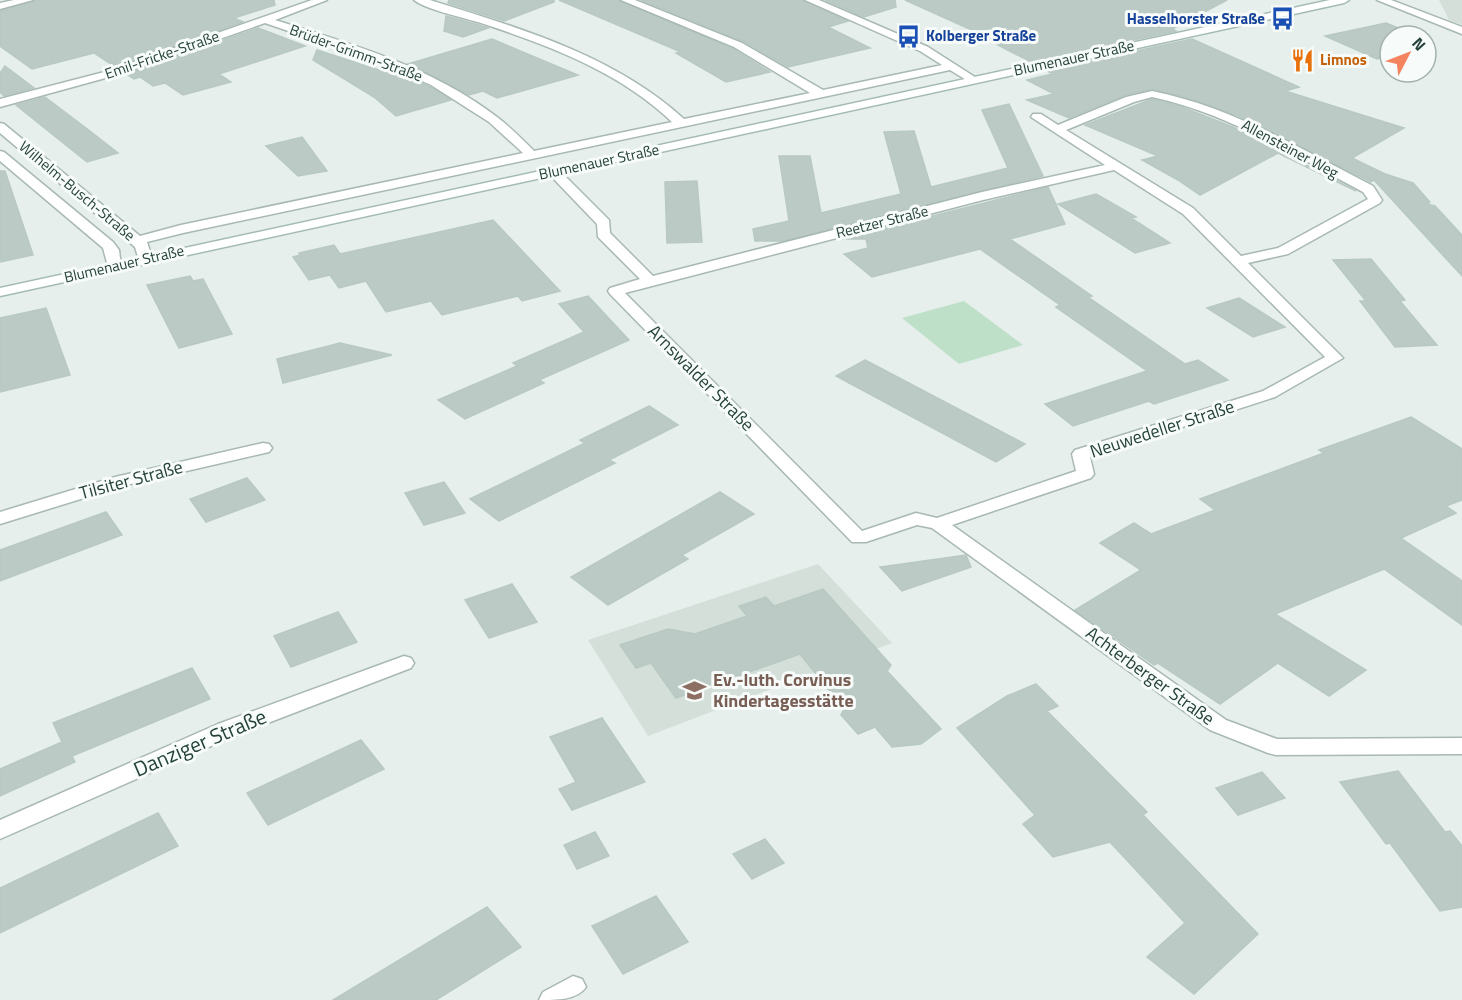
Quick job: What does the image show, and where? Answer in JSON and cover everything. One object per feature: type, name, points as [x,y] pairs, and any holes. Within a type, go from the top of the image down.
[{"type":"street","points":[[0,6],[28,0]]},
{"type":"street","name":"Emil-Fricke-Straße","points":[[0,103],[116,72],[322,0]]},
{"type":"street","points":[[419,0],[523,32],[585,58],[644,91],[681,123]]},
{"type":"street","points":[[626,0],[738,45],[821,94]]},
{"type":"street","points":[[810,0],[924,49],[972,79]]},
{"type":"street","name":"Blumenauer Straße","points":[[0,292],[1344,0]]},
{"type":"street","points":[[1382,0],[1462,31]]},
{"type":"street","name":"Brüder-Grimm-Straße","points":[[265,20],[366,53],[443,87],[488,115],[532,155]]},
{"type":"street","name":"Blumenauer Straße","points":[[137,241],[171,231],[953,66]]},
{"type":"street","name":"Allensteiner Weg","points":[[1058,129],[1130,99],[1152,94],[1181,100],[1229,117],[1368,189],[1375,200],[1283,251],[1240,261]]},
{"type":"street","points":[[1037,117],[1188,211],[1240,261]]},
{"type":"street","name":"Wilhelm-Busch-Straße","points":[[0,127],[142,245],[146,260]]},
{"type":"street","name":"Wilhelm-Busch-Straße","points":[[0,154],[108,245],[112,250],[114,267]]},
{"type":"street","name":"Reetzer Straße","points":[[650,281],[971,199],[1116,166]]},
{"type":"street","points":[[553,172],[604,223],[603,234],[650,281]]},
{"type":"street","name":"Neuwedeller Straße","points":[[938,524],[1085,474],[1081,454],[1269,394],[1335,358],[1240,261]]},
{"type":"street","name":"Arnswalder Straße","points":[[650,281],[615,291],[859,537],[916,519],[938,524]]},
{"type":"street","name":"Tilsiter Straße","points":[[0,518],[121,481],[263,448]]},
{"type":"street","name":"Achterberger Straße","points":[[938,524],[1218,725],[1276,747],[1461,748]]},
{"type":"street","name":"Danziger Straße","points":[[0,830],[226,730],[404,663]]},
{"type":"shaded area","points":[[1439,0],[1462,0],[1462,25],[1449,20]]},
{"type":"shaded area","name":"Ev.-luth. Corvinus Kindertagesstätte","points":[[818,564],[892,643],[648,736],[588,640]]},
{"type":"green space","points":[[964,301],[1023,345],[959,364],[902,318]]},
{"type":"building","points":[[35,0],[274,0],[275,5],[234,18],[243,22],[115,67],[94,53],[32,69],[0,46],[0,11]]},
{"type":"building","points":[[449,0],[554,0],[554,2],[504,21],[448,3]]},
{"type":"building","points":[[559,0],[619,0],[733,49],[770,72],[726,82],[676,53],[681,52]]},
{"type":"building","points":[[641,0],[803,0],[848,21],[828,27],[870,48],[788,67],[743,41]]},
{"type":"building","points":[[825,0],[895,0],[896,7],[864,17]]},
{"type":"building","points":[[905,0],[1227,0],[1172,29],[1176,31],[1031,62],[998,45],[1003,44]]},
{"type":"building","points":[[446,16],[488,28],[463,37],[444,31]]},
{"type":"building","points":[[1378,25],[1378,59],[1377,59],[1325,36]]},
{"type":"building","points":[[258,28],[305,46],[219,74],[231,82],[183,95],[165,83],[153,86],[140,77],[134,79],[126,74]]},
{"type":"building","points":[[492,39],[578,75],[497,98],[483,91],[469,95],[408,64]]},
{"type":"building","points":[[1192,39],[1299,87],[1285,91],[1404,128],[1352,158],[1385,174],[1413,183],[1430,202],[1427,204],[1435,206],[1462,235],[1462,276],[1374,180],[1371,182],[1239,116],[1182,96],[1153,89],[1125,95],[1069,118],[1027,100],[1054,94],[1027,80],[1052,74],[1046,70]]},
{"type":"building","points":[[317,50],[382,71],[389,69],[430,87],[451,100],[396,116],[374,97],[313,60]]},
{"type":"building","points":[[5,66],[34,88],[4,96],[0,92],[0,73]]},
{"type":"building","points":[[45,97],[118,153],[87,162],[16,105]]},
{"type":"building","points":[[1152,99],[1179,106],[1233,127],[1356,191],[1278,153],[1200,195],[1142,160],[1158,156],[1085,125]]},
{"type":"building","points":[[1009,104],[1043,176],[783,241],[755,241],[753,229],[789,221],[779,156],[810,156],[821,213],[901,194],[884,132],[914,131],[931,187],[1008,168],[982,110]]},
{"type":"building","points":[[302,137],[327,171],[298,176],[266,146]]},
{"type":"building","points":[[0,171],[5,171],[33,255],[0,262]]},
{"type":"building","points":[[697,181],[702,242],[667,243],[665,182]]},
{"type":"building","points":[[1048,187],[1065,224],[1010,239],[1092,296],[1088,297],[1185,364],[1198,360],[1228,380],[1154,404],[1149,401],[1073,426],[1045,404],[1147,371],[1056,307],[1060,305],[980,249],[872,277],[844,254],[868,248],[866,239],[841,239]]},
{"type":"building","points":[[1096,194],[1136,217],[1131,218],[1170,243],[1135,253],[1058,204]]},
{"type":"building","points":[[493,220],[560,291],[522,301],[518,296],[442,315],[431,301],[386,312],[366,281],[339,288],[330,275],[309,280],[293,257],[300,255],[299,253],[334,245],[340,254]]},
{"type":"building","points":[[1371,259],[1405,300],[1400,301],[1437,345],[1395,347],[1360,301],[1366,301],[1333,260]]},
{"type":"building","points":[[190,276],[193,281],[203,279],[232,334],[179,348],[147,285]]},
{"type":"building","points":[[588,296],[629,340],[539,380],[544,383],[465,419],[438,400],[517,366],[513,363],[584,332],[559,304]]},
{"type":"building","points":[[1239,298],[1285,327],[1253,337],[1207,308]]},
{"type":"building","points":[[46,308],[70,375],[0,392],[0,318]]},
{"type":"building","points":[[340,343],[392,355],[283,383],[277,359]]},
{"type":"building","points":[[865,360],[1025,444],[996,462],[836,376]]},
{"type":"building","points":[[649,406],[678,425],[609,460],[615,463],[499,521],[470,499],[585,443],[580,440]]},
{"type":"building","points":[[1411,417],[1462,449],[1462,500],[1446,506],[1456,513],[1401,538],[1462,581],[1462,625],[1384,569],[1275,614],[1366,670],[1329,696],[1278,663],[1220,704],[1158,663],[1154,665],[1075,610],[1141,570],[1100,543],[1134,523],[1151,534],[1215,510],[1200,499],[1324,453],[1319,450]]},
{"type":"building","points":[[247,478],[265,500],[206,522],[190,499]]},
{"type":"building","points":[[444,482],[465,513],[424,525],[405,493]]},
{"type":"building","points":[[720,492],[754,514],[682,555],[688,559],[608,605],[571,577]]},
{"type":"building","points":[[106,512],[122,535],[0,581],[0,550]]},
{"type":"building","points":[[966,555],[971,567],[902,591],[880,567]]},
{"type":"building","points":[[512,584],[537,622],[489,638],[465,600]]},
{"type":"building","points":[[823,589],[891,665],[887,671],[941,729],[921,744],[892,747],[875,727],[858,734],[841,715],[844,709],[800,654],[676,698],[651,663],[636,668],[620,645],[668,629],[695,634],[747,616],[739,606],[766,597],[774,606]]},
{"type":"building","points":[[338,612],[357,642],[291,667],[274,636]]},
{"type":"building","points":[[192,668],[210,699],[72,756],[75,762],[0,796],[0,769],[62,742],[53,723]]},
{"type":"building","points":[[1036,684],[1058,706],[1047,711],[1147,812],[1143,815],[1258,934],[1194,994],[1147,957],[1185,923],[1110,842],[1053,857],[1023,824],[1035,815],[957,728],[1007,696]]},
{"type":"building","points":[[602,718],[645,782],[572,810],[559,789],[576,782],[550,737]]},
{"type":"building","points":[[361,740],[384,769],[268,825],[247,793]]},
{"type":"building","points":[[1398,771],[1445,832],[1450,831],[1462,846],[1462,907],[1440,911],[1390,843],[1386,844],[1340,782]]},
{"type":"building","points":[[1262,772],[1285,798],[1238,815],[1216,788]]},
{"type":"building","points":[[158,813],[178,846],[0,933],[0,888]]},
{"type":"building","points":[[595,832],[609,856],[577,869],[564,845]]},
{"type":"building","points":[[765,839],[784,863],[752,879],[733,854]]},
{"type":"building","points":[[656,896],[688,942],[623,974],[592,926]]},
{"type":"building","points":[[487,907],[521,947],[436,1000],[333,1000]]},
{"type":"place","name":"Hasselhorster Straße","points":[[1283,19]]},
{"type":"place","name":"Kolberger Straße","points":[[908,36]]},
{"type":"place","name":"Limnos","points":[[1302,60]]},
{"type":"place","name":"Ev.-luth. Corvinus Kindertagesstätte","points":[[695,690]]}]
